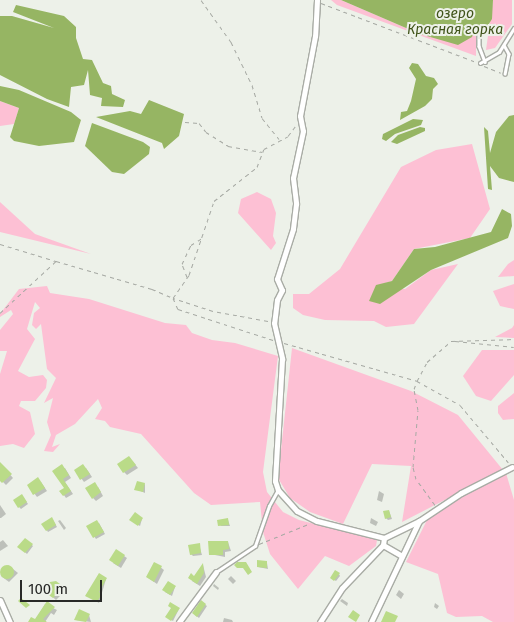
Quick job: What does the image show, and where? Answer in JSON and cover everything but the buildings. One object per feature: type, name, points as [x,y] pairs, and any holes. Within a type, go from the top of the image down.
[{"type":"street","points":[[317,0],[315,36],[300,116],[303,131],[293,178],[296,204],[293,229],[277,279],[282,290],[277,300],[274,323],[282,359],[275,481],[278,490],[297,511],[317,521],[384,538],[419,521],[437,508],[512,467]]},
{"type":"street","points":[[371,622],[419,521]]},
{"type":"street","points":[[320,622],[359,566],[383,545],[384,538]]},
{"type":"street","points":[[383,545],[402,556]]},
{"type":"street","points":[[179,622],[216,572]]},
{"type":"street","points":[[0,600],[10,622]]},
{"type":"lane","points":[[480,63],[485,62],[504,45],[514,28]]},
{"type":"lane","points":[[480,34],[479,46],[485,62]]},
{"type":"lane","points":[[504,45],[509,54],[505,74]]},
{"type":"lane","points":[[216,572],[256,546],[269,506],[278,490]]},
{"type":"path","points":[[201,0],[231,42],[252,85],[262,118],[280,140]]},
{"type":"path","points":[[317,0],[326,7],[480,63],[505,74]]},
{"type":"path","points":[[173,298],[187,278],[214,201],[257,167],[263,152],[288,136],[300,116]]},
{"type":"path","points":[[185,122],[199,123],[206,132],[228,146],[263,152]]},
{"type":"path","points":[[187,278],[182,264],[191,245],[202,237]]},
{"type":"path","points":[[0,244],[213,311],[274,323]]},
{"type":"path","points":[[0,313],[56,261]]},
{"type":"path","points":[[173,298],[178,309],[277,341],[417,381],[460,405],[512,467]]},
{"type":"path","points":[[437,508],[416,479],[413,467],[418,410],[414,390],[417,381],[427,362],[451,341],[514,340]]},
{"type":"path","points":[[451,341],[514,347]]},
{"type":"path","points":[[256,546],[317,521]]},
{"type":"shaded area","points":[[331,0],[341,0],[420,34],[476,27],[476,56],[337,5]]},
{"type":"shaded area","points":[[493,0],[512,0],[512,24],[495,48],[486,50]]},
{"type":"shaded area","points":[[0,101],[19,108],[14,124],[0,126]]},
{"type":"shaded area","points":[[472,144],[490,209],[470,238],[414,249],[392,281],[376,286],[405,289],[431,270],[458,264],[414,324],[386,327],[374,321],[325,320],[303,315],[293,308],[293,294],[309,294],[340,269],[401,167],[436,150]]},
{"type":"shaded area","points":[[257,192],[271,199],[276,213],[273,236],[276,243],[271,250],[238,213],[241,199]]},
{"type":"shaded area","points":[[0,202],[35,234],[91,254],[0,232]]},
{"type":"shaded area","points":[[514,260],[514,276],[498,277],[508,264]]},
{"type":"shaded area","points":[[514,284],[514,309],[500,306],[493,291]]},
{"type":"shaded area","points":[[47,286],[50,293],[89,299],[165,323],[186,325],[192,333],[212,340],[235,343],[278,356],[263,472],[267,492],[283,512],[299,520],[377,540],[376,546],[349,566],[325,556],[298,589],[270,554],[263,532],[260,502],[211,505],[194,493],[141,434],[110,427],[105,421],[95,419],[102,408],[98,399],[75,424],[56,435],[52,447],[60,444],[53,452],[44,451],[51,435],[47,422],[53,398],[44,403],[56,378],[47,369],[41,324],[36,329],[32,325],[34,313],[40,308],[35,302],[27,329],[35,339],[18,371],[29,377],[43,375],[47,380],[46,388],[35,401],[21,401],[19,406],[30,412],[35,434],[24,448],[13,444],[0,446],[0,374],[7,351],[0,351],[0,330],[13,314],[11,310],[0,317],[0,314],[19,289]]},
{"type":"shaded area","points":[[514,325],[514,338],[495,337],[512,328]]},
{"type":"shaded area","points":[[292,348],[411,391],[458,415],[503,470],[402,522],[411,466],[372,464],[343,524],[310,512],[290,498],[278,478]]},
{"type":"shaded area","points":[[482,350],[514,350],[514,375],[491,401],[476,396],[463,376]]},
{"type":"shaded area","points":[[514,393],[514,419],[503,420],[498,413],[498,406]]},
{"type":"shaded area","points":[[506,473],[514,500],[514,622],[493,622],[482,616],[456,617],[447,613],[438,574],[406,562],[427,520],[476,487]]},
{"type":"water","name":"озеро Красная горка","points":[[341,0],[493,0],[492,19],[487,27],[476,27],[472,37],[458,45],[420,34]]},
{"type":"water","points":[[16,5],[64,16],[76,27],[76,38],[83,59],[92,60],[103,83],[111,86],[112,94],[125,100],[123,107],[101,106],[102,98],[90,95],[88,70],[84,85],[71,87],[69,107],[47,99],[0,75],[0,16],[12,16],[54,28],[13,12]]},
{"type":"water","points":[[412,63],[418,64],[426,76],[434,78],[438,84],[433,89],[432,99],[425,106],[400,120],[401,112],[407,111],[411,101],[416,79],[409,68]]},
{"type":"water","points":[[0,86],[19,90],[71,112],[81,120],[74,142],[39,146],[14,141],[10,137],[19,108],[0,101]]},
{"type":"water","points":[[149,100],[184,114],[179,136],[164,149],[162,143],[96,117],[130,111],[141,114]]},
{"type":"water","points":[[514,115],[514,182],[499,178],[490,166],[492,190],[488,189],[484,127],[488,131],[490,153],[496,132],[509,116]]},
{"type":"water","points":[[413,119],[423,120],[421,125],[395,134],[386,141],[382,139],[383,134]]},
{"type":"water","points":[[92,123],[143,142],[150,147],[149,154],[124,174],[112,172],[85,146]]},
{"type":"water","points":[[420,127],[425,128],[425,131],[397,144],[391,142],[398,135]]},
{"type":"water","points":[[502,209],[511,214],[512,226],[508,238],[431,270],[380,304],[369,301],[376,285],[392,281],[414,249],[435,247],[491,232]]}]
